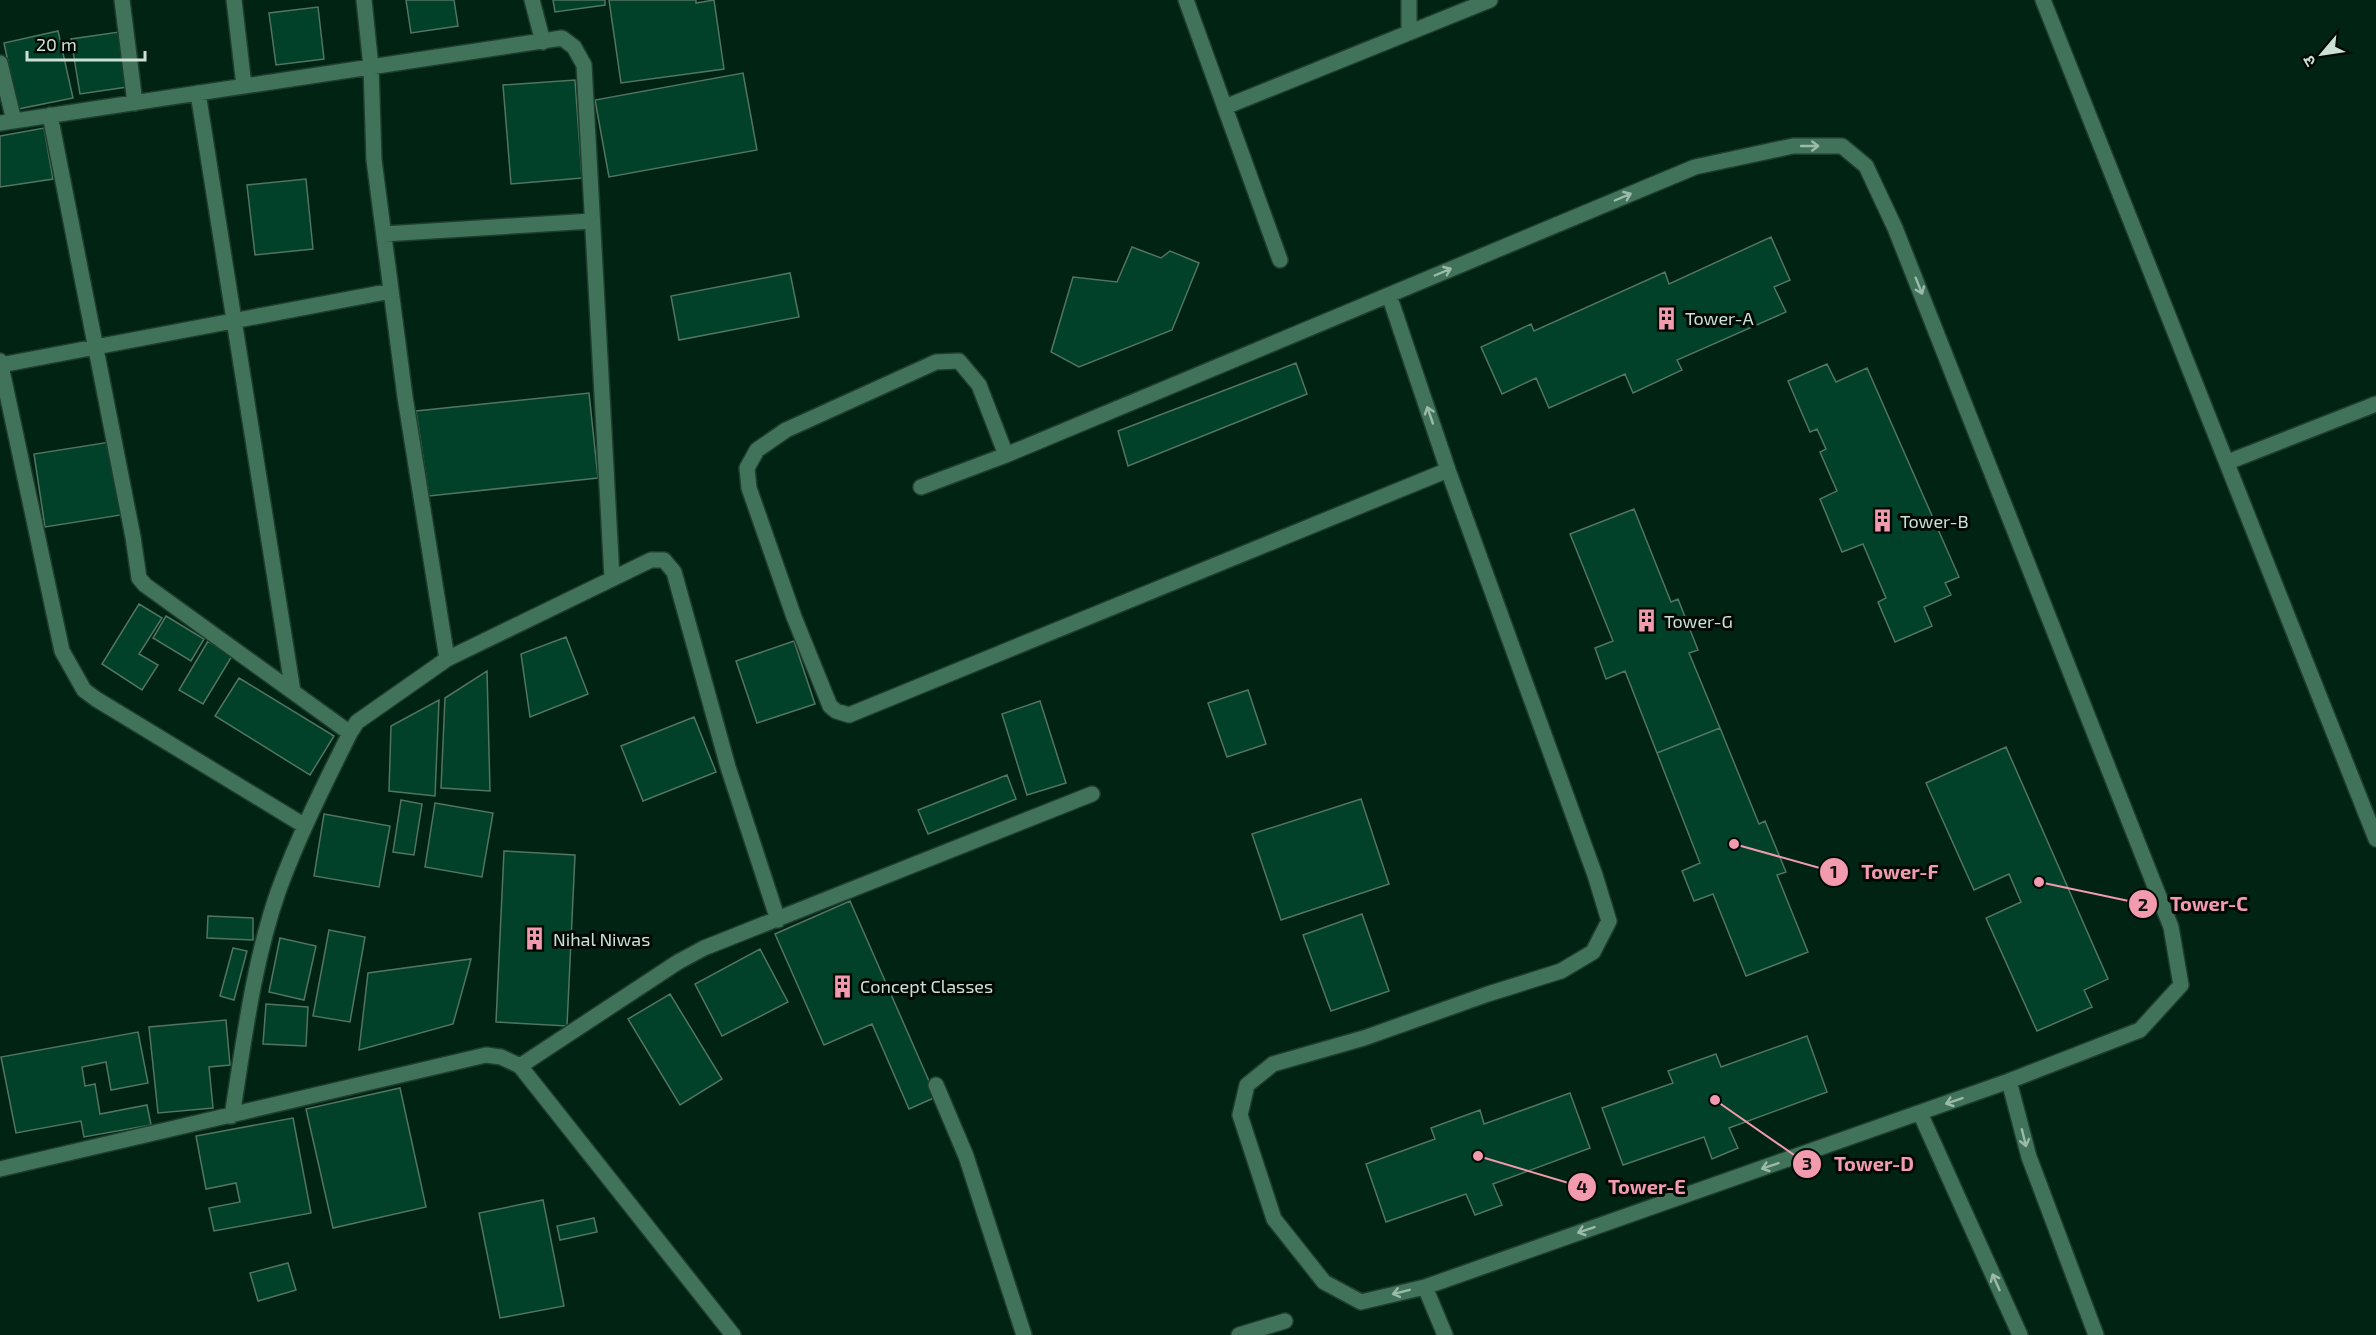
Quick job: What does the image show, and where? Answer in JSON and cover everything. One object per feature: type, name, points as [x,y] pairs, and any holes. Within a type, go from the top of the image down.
[{"type":"street","points":[[122,0],[135,103]]},
{"type":"street","points":[[234,0],[244,86]]},
{"type":"street","points":[[364,0],[371,67],[374,160],[405,396],[447,659]]},
{"type":"street","points":[[532,0],[543,42]]},
{"type":"street","points":[[1186,0],[1280,260]]},
{"type":"street","points":[[1409,0],[1409,33]]},
{"type":"street","points":[[1225,107],[1490,0]]},
{"type":"street","points":[[2043,0],[2376,839]]},
{"type":"street","points":[[0,63],[7,122],[562,38],[574,47],[584,65],[612,578]]},
{"type":"street","points":[[198,93],[293,692]]},
{"type":"street","points":[[50,115],[142,582],[350,733]]},
{"type":"street","points":[[921,487],[1006,455],[1695,167],[1793,146],[1842,146],[1866,166],[1896,228],[2171,927],[2181,985],[2140,1030],[2009,1082],[1425,1287],[1361,1302],[1324,1282],[1274,1219],[1240,1115],[1247,1085],[1273,1064],[1364,1038],[1561,971],[1593,952],[1609,921],[1595,875],[1448,470],[1389,295]]},
{"type":"street","points":[[384,234],[592,221]]},
{"type":"street","points":[[305,826],[84,690],[62,651],[0,363],[391,291]]},
{"type":"street","points":[[1006,455],[979,385],[959,361],[936,363],[902,377],[786,430],[756,450],[747,468],[749,488],[794,617],[830,706],[836,711],[849,715],[1448,470]]},
{"type":"street","points":[[2228,462],[2376,404]]},
{"type":"street","points":[[232,1116],[250,998],[278,894],[305,826],[357,722],[447,659],[651,560],[664,560],[675,572],[728,767],[778,920]]},
{"type":"street","points":[[520,1066],[678,962],[704,948],[1092,794]]},
{"type":"street","points":[[0,1169],[486,1055],[501,1057],[520,1066],[734,1335]]},
{"type":"street","points":[[2009,1082],[2028,1157],[2096,1335]]},
{"type":"street","points":[[936,1085],[966,1156],[1024,1335]]},
{"type":"street","points":[[1920,1113],[2020,1335]]},
{"type":"street","points":[[1425,1287],[1445,1335]]},
{"type":"street","points":[[1239,1335],[1285,1321]]},
{"type":"building","points":[[406,0],[454,0],[458,26],[411,33]]},
{"type":"building","points":[[553,0],[605,0],[605,5],[555,12]]},
{"type":"building","points":[[609,0],[696,0],[696,3],[714,0],[724,69],[621,83]]},
{"type":"building","points":[[318,7],[324,59],[276,65],[269,13]]},
{"type":"building","points":[[58,31],[73,98],[18,109],[4,43]]},
{"type":"building","points":[[119,32],[127,87],[80,94],[71,39]]},
{"type":"building","points":[[743,73],[757,150],[609,177],[595,100]]},
{"type":"building","points":[[575,80],[582,178],[511,184],[503,85]]},
{"type":"building","points":[[44,128],[53,179],[0,187],[0,136]]},
{"type":"building","points":[[306,179],[313,249],[255,255],[247,185]]},
{"type":"building","name":"Tower-A","points":[[1771,237],[1790,280],[1774,287],[1786,312],[1677,360],[1682,370],[1633,393],[1625,374],[1549,408],[1536,378],[1502,394],[1481,347],[1531,324],[1534,331],[1665,272],[1669,284]]},
{"type":"building","points":[[1132,247],[1161,258],[1170,251],[1199,263],[1172,330],[1079,367],[1051,352],[1073,277],[1117,282]]},
{"type":"building","points":[[790,273],[799,317],[679,340],[671,296]]},
{"type":"building","points":[[1296,363],[1307,394],[1128,466],[1118,431]]},
{"type":"building","name":"Tower-B","points":[[1827,364],[1836,382],[1867,368],[1959,577],[1945,583],[1951,595],[1924,607],[1932,626],[1895,642],[1878,602],[1886,598],[1863,544],[1842,552],[1820,499],[1837,491],[1820,452],[1826,449],[1817,429],[1810,432],[1788,381]]},
{"type":"building","points":[[589,393],[598,478],[429,496],[416,411]]},
{"type":"building","points":[[110,442],[121,515],[45,527],[34,454]]},
{"type":"building","name":"Tower-G","points":[[1634,509],[1671,602],[1678,599],[1698,650],[1689,653],[1720,728],[1657,753],[1625,671],[1606,679],[1595,648],[1613,641],[1570,534]]},
{"type":"building","points":[[139,604],[162,618],[139,654],[158,665],[142,690],[102,664]]},
{"type":"building","points":[[166,616],[204,639],[191,661],[153,638]]},
{"type":"building","points":[[566,637],[588,694],[530,717],[521,654]]},
{"type":"building","points":[[208,641],[232,656],[203,704],[179,690]]},
{"type":"building","points":[[794,641],[815,704],[757,723],[736,661]]},
{"type":"building","points":[[487,671],[490,791],[441,788],[445,698]]},
{"type":"building","points":[[239,678],[334,736],[310,775],[215,716]]},
{"type":"building","points":[[1248,690],[1266,744],[1227,757],[1208,703]]},
{"type":"building","points":[[439,700],[435,796],[389,791],[391,726]]},
{"type":"building","points":[[1040,701],[1066,783],[1027,795],[1002,714]]},
{"type":"building","points":[[694,717],[716,772],[643,801],[621,746]]},
{"type":"building","points":[[1720,728],[1759,824],[1765,821],[1786,872],[1777,875],[1808,952],[1746,976],[1713,894],[1694,901],[1682,871],[1700,863],[1657,753]]},
{"type":"building","points":[[2006,747],[2108,979],[2084,990],[2092,1007],[2037,1031],[1986,918],[2021,902],[2009,874],[1974,890],[1926,783]]},
{"type":"building","points":[[1007,775],[1016,799],[928,834],[918,810]]},
{"type":"building","points":[[1361,799],[1389,884],[1281,920],[1252,834]]},
{"type":"building","points":[[401,800],[422,804],[414,855],[393,852]]},
{"type":"building","points":[[435,803],[493,813],[482,877],[425,867]]},
{"type":"building","points":[[324,814],[390,826],[379,887],[314,876]]},
{"type":"building","name":"Nihal Niwas","points":[[504,851],[575,855],[567,1026],[496,1022]]},
{"type":"building","name":"Concept Classes","points":[[850,901],[936,1097],[909,1109],[872,1024],[824,1045],[775,934]]},
{"type":"building","points":[[1362,914],[1389,991],[1331,1011],[1303,935]]},
{"type":"building","points":[[208,916],[253,918],[253,940],[207,938]]},
{"type":"building","points":[[329,930],[365,937],[350,1022],[313,1016]]},
{"type":"building","points":[[280,938],[316,946],[304,1000],[269,992]]},
{"type":"building","points":[[233,948],[247,951],[234,1000],[220,996]]},
{"type":"building","points":[[760,949],[788,1002],[722,1036],[695,984]]},
{"type":"building","points":[[471,959],[453,1024],[359,1050],[368,973]]},
{"type":"building","points":[[670,994],[722,1079],[680,1105],[628,1019]]},
{"type":"building","points":[[266,1004],[308,1007],[306,1046],[263,1044]]},
{"type":"building","points":[[226,1020],[230,1065],[209,1067],[213,1108],[158,1113],[149,1027]]},
{"type":"building","points":[[138,1032],[148,1083],[111,1090],[106,1062],[82,1067],[85,1086],[95,1084],[100,1114],[147,1105],[151,1125],[84,1137],[81,1121],[16,1133],[1,1057]]},
{"type":"building","points":[[1807,1036],[1827,1092],[1729,1128],[1738,1148],[1712,1159],[1704,1137],[1623,1165],[1602,1108],[1673,1083],[1668,1071],[1716,1054],[1721,1067]]},
{"type":"building","points":[[400,1088],[426,1207],[333,1228],[306,1109]]},
{"type":"building","points":[[1570,1093],[1590,1148],[1493,1184],[1502,1205],[1475,1215],[1466,1194],[1386,1222],[1366,1164],[1435,1139],[1431,1128],[1480,1110],[1484,1124]]},
{"type":"building","points":[[293,1118],[311,1213],[214,1231],[209,1208],[240,1202],[236,1183],[206,1189],[196,1136]]},
{"type":"building","points":[[543,1200],[564,1306],[500,1318],[479,1213]]},
{"type":"building","points":[[594,1218],[597,1232],[560,1240],[557,1226]]},
{"type":"building","points":[[288,1263],[296,1290],[258,1301],[250,1273]]},
{"type":"place","name":"Tower-A","points":[[1667,318]]},
{"type":"place","name":"Tower-B","points":[[1882,521]]},
{"type":"place","name":"Tower-G","points":[[1646,621]]},
{"type":"place","name":"Tower-F","points":[[1734,844]]},
{"type":"place","name":"Tower-C","points":[[2039,882]]},
{"type":"place","name":"Nihal Niwas","points":[[535,939]]},
{"type":"place","name":"Concept Classes","points":[[842,986]]},
{"type":"place","name":"Tower-D","points":[[1715,1100]]},
{"type":"place","name":"Tower-E","points":[[1478,1156]]}]
